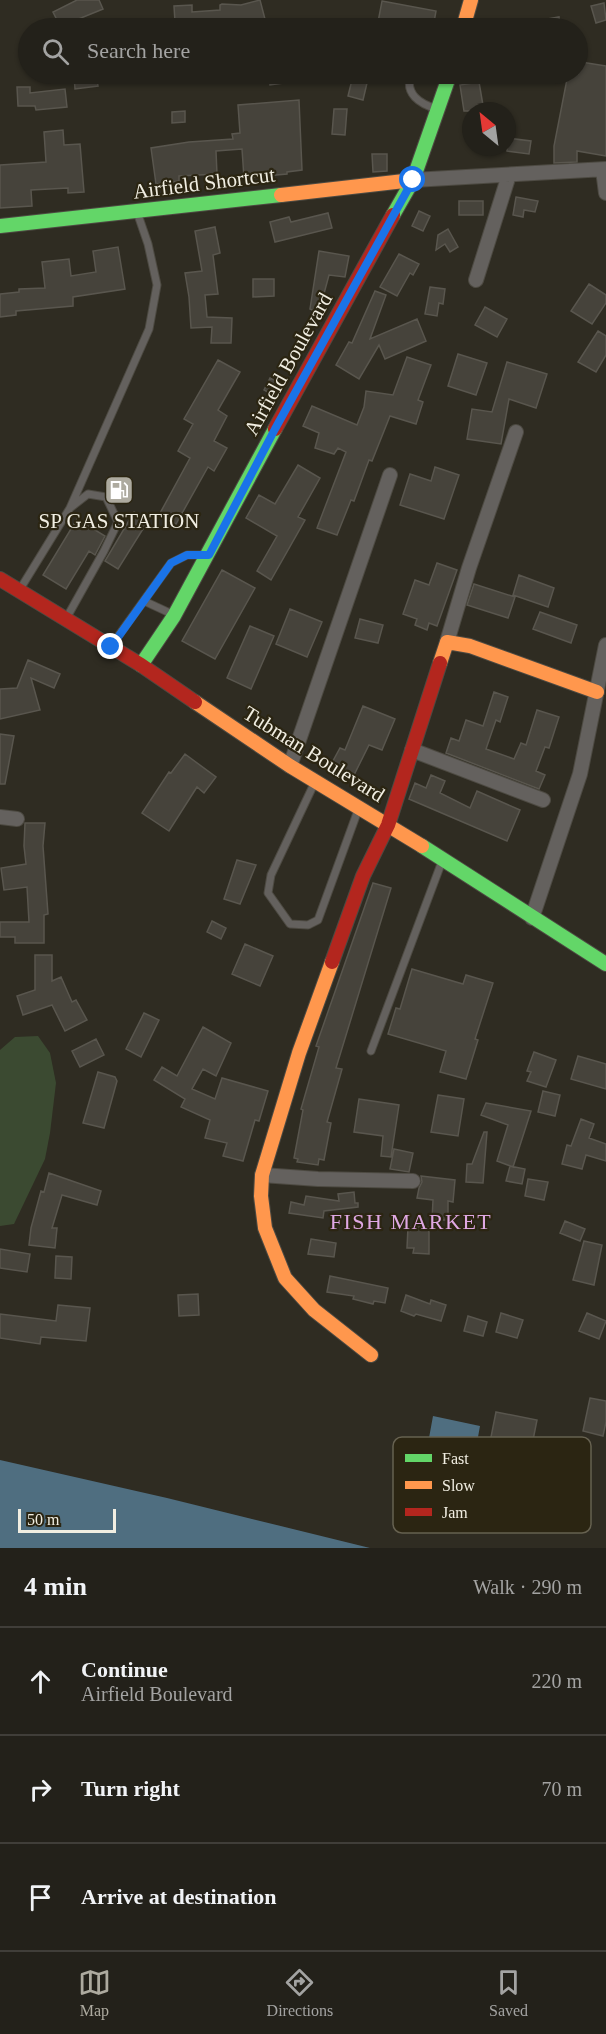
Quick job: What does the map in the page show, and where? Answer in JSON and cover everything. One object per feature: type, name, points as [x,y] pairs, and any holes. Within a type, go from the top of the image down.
[{"type":"main road","points":[[466,18],[471,0]]},
{"type":"main road","name":"Airfield Boulevard","points":[[141,665],[174,616],[209,555],[275,429],[413,180],[447,84]]},
{"type":"main road","name":"Airfield Shortcut","points":[[0,226],[413,180]]},
{"type":"main road","name":"Tubman Boulevard","points":[[0,579],[141,665],[290,766],[388,825],[606,964]]},
{"type":"main road","points":[[371,1355],[314,1310],[285,1278],[265,1228],[261,1196],[262,1175],[281,1117],[298,1053],[363,876],[388,825],[447,642],[470,646],[597,692]]},
{"type":"street","points":[[413,180],[604,170],[606,194]]},
{"type":"street","points":[[476,280],[509,175]]},
{"type":"street","points":[[447,642],[468,568],[516,432]]},
{"type":"street","points":[[290,766],[390,475]]},
{"type":"street","points":[[532,918],[580,774],[606,645]]},
{"type":"street","points":[[412,750],[543,800]]},
{"type":"street","points":[[0,817],[17,819]]},
{"type":"street","points":[[262,1175],[318,1179],[413,1180]]},
{"type":"lane","points":[[410,84],[412,93],[420,104],[439,110]]},
{"type":"lane","points":[[20,591],[70,508],[149,329],[156,285],[148,244],[138,212]]},
{"type":"lane","points":[[66,619],[118,522],[106,497],[88,494],[70,508]]},
{"type":"lane","points":[[111,647],[171,563],[187,555],[209,555]]},
{"type":"lane","points":[[144,601],[174,616]]},
{"type":"lane","points":[[315,781],[271,875],[268,893],[290,924],[308,925],[318,920],[358,808]]},
{"type":"lane","points":[[371,1051],[442,859]]},
{"type":"green space","points":[[38,1036],[50,1053],[56,1083],[45,1159],[14,1224],[0,1226],[0,1050],[15,1037]]},
{"type":"water","points":[[433,1416],[480,1426],[478,1437],[429,1437]]},
{"type":"water","points":[[0,1460],[167,1498],[370,1548],[0,1548]]},
{"type":"building","points":[[77,0],[99,0],[103,9],[81,18],[56,18],[53,12]]},
{"type":"building","points":[[260,0],[265,18],[175,18],[174,6],[192,5],[192,12],[220,10],[222,4],[241,5]]},
{"type":"building","points":[[382,1],[436,11],[435,18],[379,18]]},
{"type":"building","points":[[604,3],[606,20],[596,23],[591,6]]},
{"type":"building","points":[[588,63],[606,66],[606,156],[577,151],[577,162],[554,163],[554,146],[566,84],[588,84]]},
{"type":"building","points":[[75,84],[98,84],[98,86],[75,89]]},
{"type":"building","points":[[351,84],[367,84],[363,100],[348,96]]},
{"type":"building","points":[[479,84],[482,102],[463,102],[460,85]]},
{"type":"building","points":[[17,87],[30,87],[30,93],[65,89],[67,107],[36,110],[35,106],[18,106]]},
{"type":"building","points":[[299,100],[302,170],[287,172],[287,174],[244,178],[242,149],[216,151],[217,174],[179,176],[179,181],[156,184],[151,148],[189,142],[233,139],[232,134],[240,133],[238,105]]},
{"type":"building","points":[[334,109],[347,109],[345,135],[332,134]]},
{"type":"building","points":[[185,111],[185,122],[172,123],[172,112]]},
{"type":"building","points":[[63,130],[64,145],[80,144],[84,192],[68,193],[68,188],[31,190],[32,206],[0,208],[0,165],[46,162],[44,132]]},
{"type":"building","points":[[516,139],[531,141],[529,154],[516,152]]},
{"type":"building","points":[[372,154],[387,154],[387,171],[373,172]]},
{"type":"building","points":[[516,197],[538,201],[535,212],[524,210],[523,217],[513,215]]},
{"type":"building","points":[[459,201],[483,201],[483,215],[459,215]]},
{"type":"building","points":[[419,211],[430,216],[423,231],[412,226]]},
{"type":"building","points":[[328,213],[332,228],[275,242],[270,222],[289,217],[291,222]]},
{"type":"building","points":[[215,227],[220,253],[213,255],[218,294],[205,295],[207,317],[232,318],[231,343],[211,343],[212,327],[191,328],[185,273],[202,271],[195,231]]},
{"type":"building","points":[[448,229],[458,247],[450,252],[445,244],[436,250],[438,235]]},
{"type":"building","points":[[118,247],[125,289],[73,297],[73,306],[16,311],[16,315],[0,317],[0,294],[19,292],[19,289],[45,288],[42,262],[69,259],[71,276],[96,272],[93,251]]},
{"type":"building","points":[[319,251],[349,256],[345,277],[329,275],[322,301],[326,304],[321,314],[310,309]]},
{"type":"building","points":[[399,254],[419,264],[413,275],[410,273],[397,296],[380,287]]},
{"type":"building","points":[[253,279],[274,279],[274,296],[253,297]]},
{"type":"building","points":[[589,284],[606,295],[606,303],[592,324],[571,311]]},
{"type":"building","points":[[430,287],[445,289],[443,304],[439,303],[437,316],[425,314]]},
{"type":"building","points":[[375,291],[386,295],[370,339],[417,319],[426,341],[385,359],[379,345],[359,379],[336,365],[349,342],[352,343]]},
{"type":"building","points":[[485,307],[507,319],[497,337],[475,325]]},
{"type":"building","points":[[598,331],[606,336],[606,355],[596,372],[578,362]]},
{"type":"building","points":[[458,354],[487,363],[476,395],[448,386]]},
{"type":"building","points":[[407,357],[431,365],[418,400],[423,402],[416,424],[390,416],[372,461],[369,460],[354,501],[351,500],[337,535],[317,528],[346,452],[338,448],[334,454],[315,448],[319,433],[303,426],[312,406],[357,425],[364,407],[366,391],[393,395]]},
{"type":"building","points":[[218,360],[240,372],[218,410],[227,416],[214,441],[227,448],[214,471],[208,467],[176,524],[159,515],[190,458],[178,451],[193,424],[184,419]]},
{"type":"building","points":[[507,362],[547,374],[536,408],[509,399],[501,444],[467,439],[472,409],[492,412]]},
{"type":"building","points":[[270,378],[280,383],[273,395],[264,390]]},
{"type":"building","points":[[298,465],[320,478],[298,517],[305,520],[271,580],[257,571],[277,536],[246,518],[259,495],[275,504]]},
{"type":"building","points":[[435,467],[459,475],[444,519],[400,505],[410,474],[431,481]]},
{"type":"building","points":[[134,512],[148,521],[118,569],[105,561]]},
{"type":"building","points":[[77,519],[105,536],[95,555],[89,551],[66,589],[43,575]]},
{"type":"building","points":[[437,563],[457,570],[437,626],[429,623],[427,630],[415,625],[417,619],[403,614],[415,580],[429,585]]},
{"type":"building","points":[[222,570],[255,588],[215,659],[182,641]]},
{"type":"building","points":[[519,575],[554,588],[548,607],[513,595]]},
{"type":"building","points":[[474,584],[515,597],[508,618],[467,605]]},
{"type":"building","points":[[290,609],[322,622],[307,657],[276,644]]},
{"type":"building","points":[[540,612],[577,625],[571,643],[533,629]]},
{"type":"building","points":[[360,619],[383,625],[378,643],[355,638]]},
{"type":"building","points":[[250,626],[274,636],[251,689],[227,678]]},
{"type":"building","points":[[28,660],[60,674],[54,688],[31,678],[40,710],[0,719],[0,689],[17,688]]},
{"type":"building","points":[[494,692],[508,697],[500,722],[496,720],[486,749],[514,759],[521,743],[526,745],[537,710],[559,717],[549,748],[545,747],[536,771],[545,775],[539,789],[446,753],[451,738],[459,741],[466,720],[483,726]]},
{"type":"building","points":[[363,706],[395,719],[382,750],[369,745],[351,781],[328,770],[340,748],[345,750]]},
{"type":"building","points":[[0,734],[14,736],[5,784],[0,784]]},
{"type":"building","points":[[185,754],[216,777],[204,793],[197,787],[169,831],[142,813],[169,772],[171,773]]},
{"type":"building","points":[[431,775],[445,781],[440,793],[470,808],[477,791],[520,810],[507,841],[409,799],[415,783],[426,788]]},
{"type":"building","points":[[25,823],[45,823],[43,846],[48,914],[44,915],[44,943],[15,943],[15,937],[0,937],[0,922],[29,922],[27,887],[4,890],[1,868],[26,864]]},
{"type":"building","points":[[237,860],[256,865],[240,904],[224,899]]},
{"type":"building","points":[[373,883],[391,888],[336,1068],[342,1069],[327,1122],[331,1123],[324,1160],[319,1159],[318,1165],[297,1162],[298,1159],[294,1158],[303,1110],[301,1109],[319,1047],[316,1046]]},
{"type":"building","points":[[212,921],[226,928],[221,939],[207,932]]},
{"type":"building","points":[[245,944],[273,956],[260,986],[232,974]]},
{"type":"building","points":[[35,955],[52,955],[52,981],[61,977],[72,1002],[76,1000],[87,1020],[65,1031],[52,1005],[23,1015],[17,996],[35,990]]},
{"type":"building","points":[[412,969],[463,984],[466,975],[493,983],[475,1039],[478,1040],[466,1079],[440,1072],[446,1051],[388,1034],[396,1008],[400,1009]]},
{"type":"building","points":[[144,1013],[159,1020],[141,1057],[126,1049]]},
{"type":"building","points":[[203,1027],[231,1043],[216,1076],[203,1069],[192,1089],[215,1099],[222,1078],[268,1091],[259,1121],[255,1120],[243,1161],[223,1156],[227,1143],[205,1138],[210,1120],[181,1107],[185,1099],[154,1080],[162,1067],[177,1076]]},
{"type":"building","points":[[96,1039],[104,1055],[80,1067],[72,1051]]},
{"type":"building","points":[[534,1052],[556,1060],[546,1087],[527,1081],[531,1072],[527,1071]]},
{"type":"building","points":[[578,1056],[606,1064],[606,1089],[571,1079]]},
{"type":"building","points":[[98,1072],[115,1077],[117,1081],[104,1128],[83,1123]]},
{"type":"building","points":[[543,1091],[560,1095],[555,1116],[538,1112]]},
{"type":"building","points":[[438,1095],[464,1099],[458,1136],[431,1132]]},
{"type":"building","points":[[359,1099],[399,1105],[391,1157],[381,1156],[383,1136],[354,1132]]},
{"type":"building","points":[[486,1103],[531,1111],[513,1167],[497,1161],[508,1125],[481,1115]]},
{"type":"building","points":[[581,1119],[594,1124],[589,1138],[606,1144],[606,1161],[586,1155],[582,1169],[562,1164],[567,1145],[571,1146]]},
{"type":"building","points":[[484,1132],[487,1132],[483,1183],[466,1182],[467,1164],[472,1164]]},
{"type":"building","points":[[394,1149],[413,1153],[409,1172],[390,1169]]},
{"type":"building","points":[[510,1166],[525,1169],[522,1184],[506,1181]]},
{"type":"building","points":[[49,1173],[101,1191],[97,1205],[62,1195],[52,1228],[57,1228],[55,1248],[29,1245],[41,1191],[44,1192]]},
{"type":"building","points":[[421,1176],[455,1180],[453,1202],[448,1201],[448,1220],[432,1220],[433,1200],[417,1198],[422,1182]]},
{"type":"building","points":[[528,1179],[548,1182],[544,1200],[525,1196]]},
{"type":"building","points":[[354,1192],[355,1203],[358,1203],[358,1207],[324,1211],[323,1218],[289,1213],[291,1202],[304,1205],[306,1196],[339,1201],[338,1194]]},
{"type":"building","points":[[565,1221],[585,1229],[580,1241],[560,1233]]},
{"type":"building","points":[[408,1227],[429,1227],[429,1254],[413,1253],[414,1248],[407,1248]]},
{"type":"building","points":[[311,1239],[336,1243],[334,1257],[308,1254]]},
{"type":"building","points":[[584,1241],[602,1245],[594,1285],[573,1280]]},
{"type":"building","points":[[0,1249],[30,1254],[27,1272],[0,1268]]},
{"type":"building","points":[[56,1256],[72,1257],[71,1279],[55,1278]]},
{"type":"building","points":[[330,1276],[388,1288],[385,1303],[374,1301],[373,1304],[353,1299],[354,1296],[327,1292]]},
{"type":"building","points":[[198,1294],[199,1315],[179,1316],[178,1295]]},
{"type":"building","points":[[406,1295],[430,1304],[431,1300],[446,1305],[441,1321],[401,1311]]},
{"type":"building","points":[[58,1305],[90,1308],[86,1341],[41,1337],[40,1344],[0,1338],[0,1314],[56,1321]]},
{"type":"building","points":[[501,1313],[523,1320],[517,1338],[496,1332]]},
{"type":"building","points":[[587,1313],[606,1321],[599,1339],[579,1331]]},
{"type":"building","points":[[468,1316],[487,1322],[483,1336],[464,1331]]},
{"type":"building","points":[[590,1398],[606,1401],[603,1436],[583,1431]]},
{"type":"building","points":[[496,1412],[537,1420],[534,1437],[491,1437]]},
{"type":"traffic: fast","points":[[393,215],[413,180],[447,84]]},
{"type":"traffic: fast","points":[[0,226],[281,195]]},
{"type":"traffic: fast","points":[[141,665],[174,616],[275,429]]},
{"type":"traffic: fast","points":[[422,846],[606,964]]},
{"type":"traffic: slow","points":[[466,18],[471,0]]},
{"type":"traffic: slow","points":[[281,195],[413,180]]},
{"type":"traffic: slow","points":[[440,663],[447,642],[470,646],[597,692]]},
{"type":"traffic: slow","points":[[195,702],[290,766],[422,846]]},
{"type":"traffic: slow","points":[[332,962],[299,1053],[262,1175],[261,1196],[265,1228],[285,1278],[314,1310],[371,1355]]},
{"type":"traffic: jam","points":[[275,429],[393,215]]},
{"type":"traffic: jam","points":[[0,579],[141,665],[195,702]]},
{"type":"traffic: jam","points":[[332,962],[363,876],[388,825],[440,663]]},
{"type":"place","name":"SP GAS STATION","points":[[119,490]]},
{"type":"district","name":"FISH MARKET","points":[[411,1221]]},
{"type":"route","points":[[111,647],[171,563],[187,555],[209,555],[275,429],[413,180]]}]
